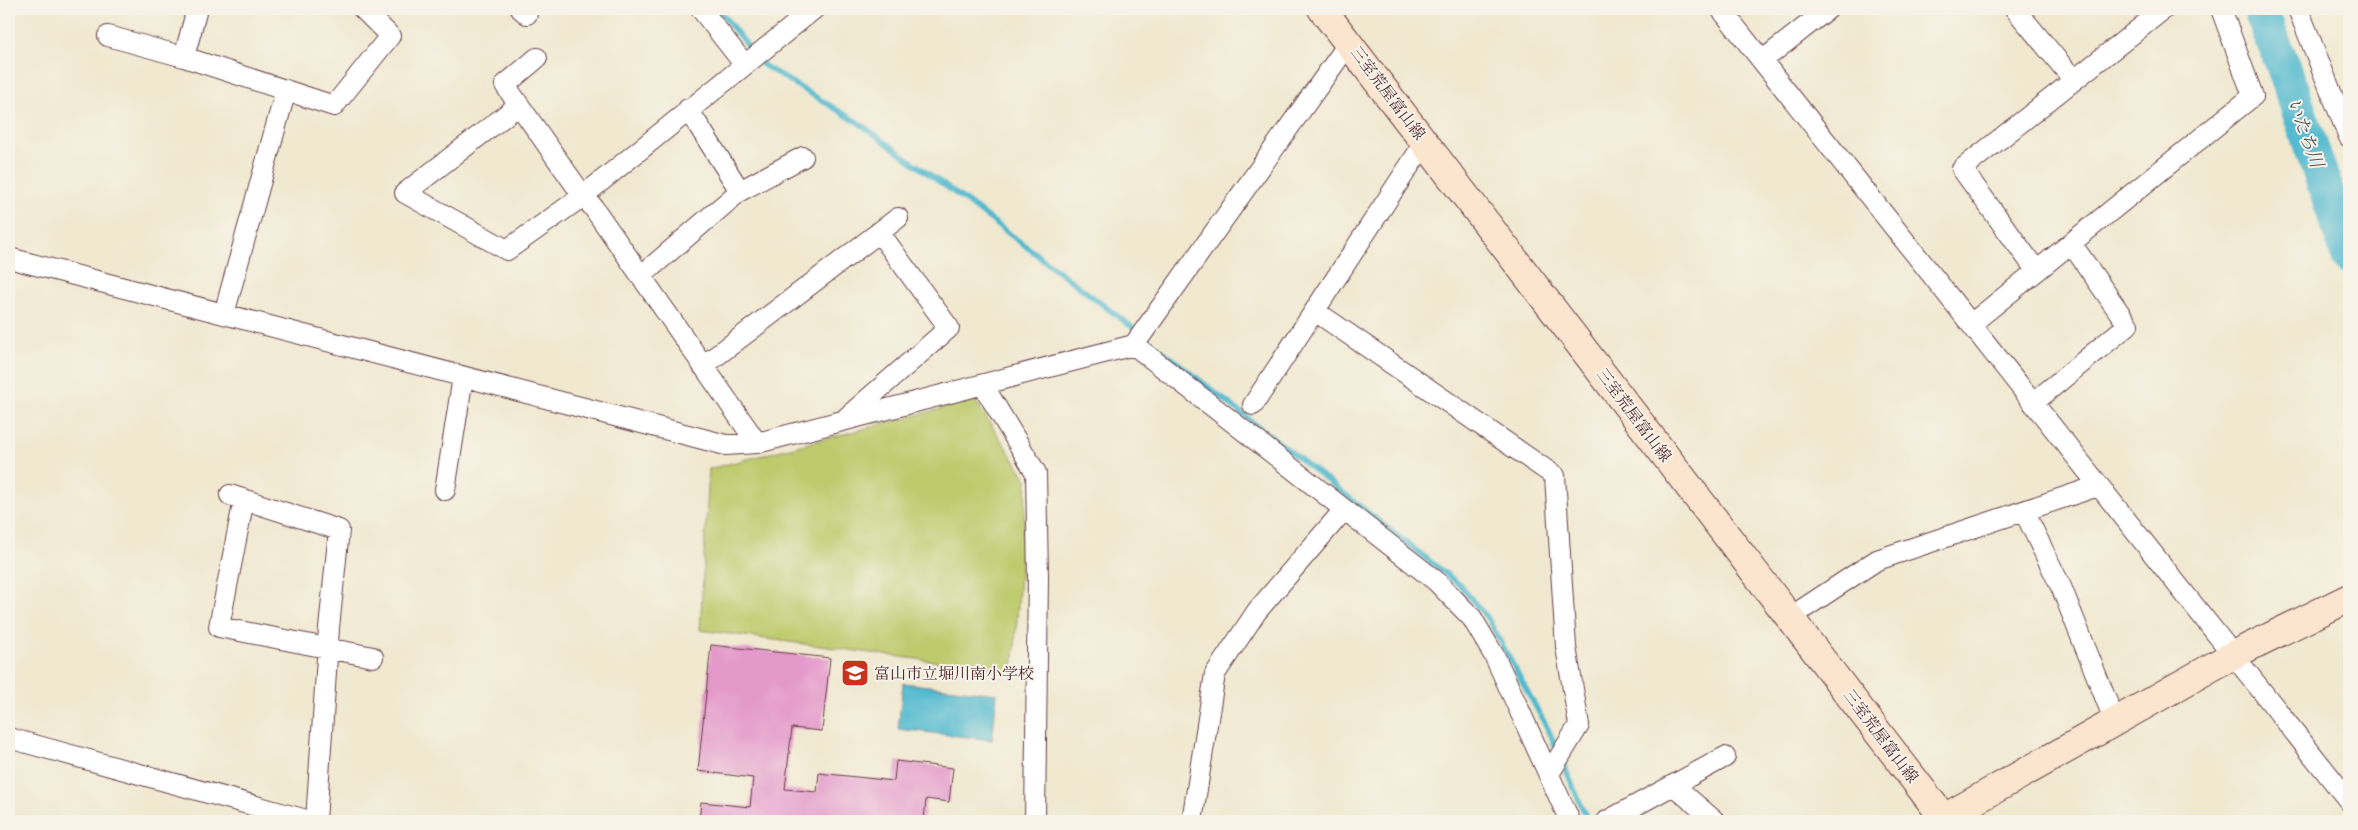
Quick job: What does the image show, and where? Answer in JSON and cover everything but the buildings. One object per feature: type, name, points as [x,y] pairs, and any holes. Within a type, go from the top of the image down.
[{"type":"main road","name":"三室荒屋富山線","points":[[1322,9],[1945,820]]},
{"type":"main road","points":[[1945,820],[2235,654],[2349,598]]},
{"type":"street","points":[[184,57],[196,9]]},
{"type":"street","points":[[108,36],[184,57],[334,106],[390,36],[363,9]]},
{"type":"street","points":[[701,9],[744,64]]},
{"type":"street","points":[[519,105],[405,193],[507,250],[583,196],[688,109],[814,9]]},
{"type":"street","points":[[1721,9],[2098,486],[2235,654],[2349,801]]},
{"type":"street","points":[[1763,60],[1828,9]]},
{"type":"street","points":[[2015,9],[2073,79]]},
{"type":"street","points":[[2036,270],[1962,170],[2073,79],[2164,9]]},
{"type":"street","points":[[1971,324],[2253,96],[2221,9]]},
{"type":"street","points":[[2298,9],[2349,137]]},
{"type":"street","points":[[9,258],[726,445],[757,444],[1134,345],[1349,43]]},
{"type":"street","points":[[537,58],[505,86],[641,276],[757,444]]},
{"type":"street","points":[[224,314],[286,90]]},
{"type":"street","points":[[688,109],[740,190]]},
{"type":"street","points":[[1253,405],[1425,142]]},
{"type":"street","points":[[641,276],[740,190],[803,157]]},
{"type":"street","points":[[703,366],[898,218]]},
{"type":"street","points":[[842,421],[949,328],[879,232]]},
{"type":"street","points":[[2033,403],[2128,325],[2071,243]]},
{"type":"street","points":[[1315,310],[1555,476],[1566,647],[1579,725],[1549,774]]},
{"type":"street","points":[[1134,345],[1343,511],[1436,581],[1472,618],[1495,657],[1570,821]]},
{"type":"street","points":[[445,490],[463,377]]},
{"type":"street","points":[[983,385],[1036,474],[1038,586],[1035,821]]},
{"type":"street","points":[[1790,618],[1877,560],[2098,486]]},
{"type":"street","points":[[316,821],[328,647],[339,530],[237,497],[219,627],[328,647],[373,657]]},
{"type":"street","points":[[1192,821],[1215,674],[1257,611],[1343,511]]},
{"type":"street","points":[[2024,511],[2062,589],[2115,722]]},
{"type":"street","points":[[9,738],[310,821]]},
{"type":"street","points":[[1607,821],[1725,758]]},
{"type":"street","points":[[1673,786],[1715,821]]},
{"type":"green space","points":[[975,400],[1027,480],[1013,672],[700,630],[709,469]]},
{"type":"water","points":[[903,683],[997,694],[992,740],[898,729]]},
{"type":"waterway","points":[[718,9],[763,65],[859,123],[974,207],[1132,327],[1460,585],[1488,619],[1549,731],[1557,750]]},
{"type":"waterway","name":"いたち川","points":[[2260,9],[2284,68],[2349,257]]},
{"type":"waterway","points":[[1562,761],[1588,821]]},
{"type":"place","name":"富山市立堀川南小学校","points":[[855,673]]}]
